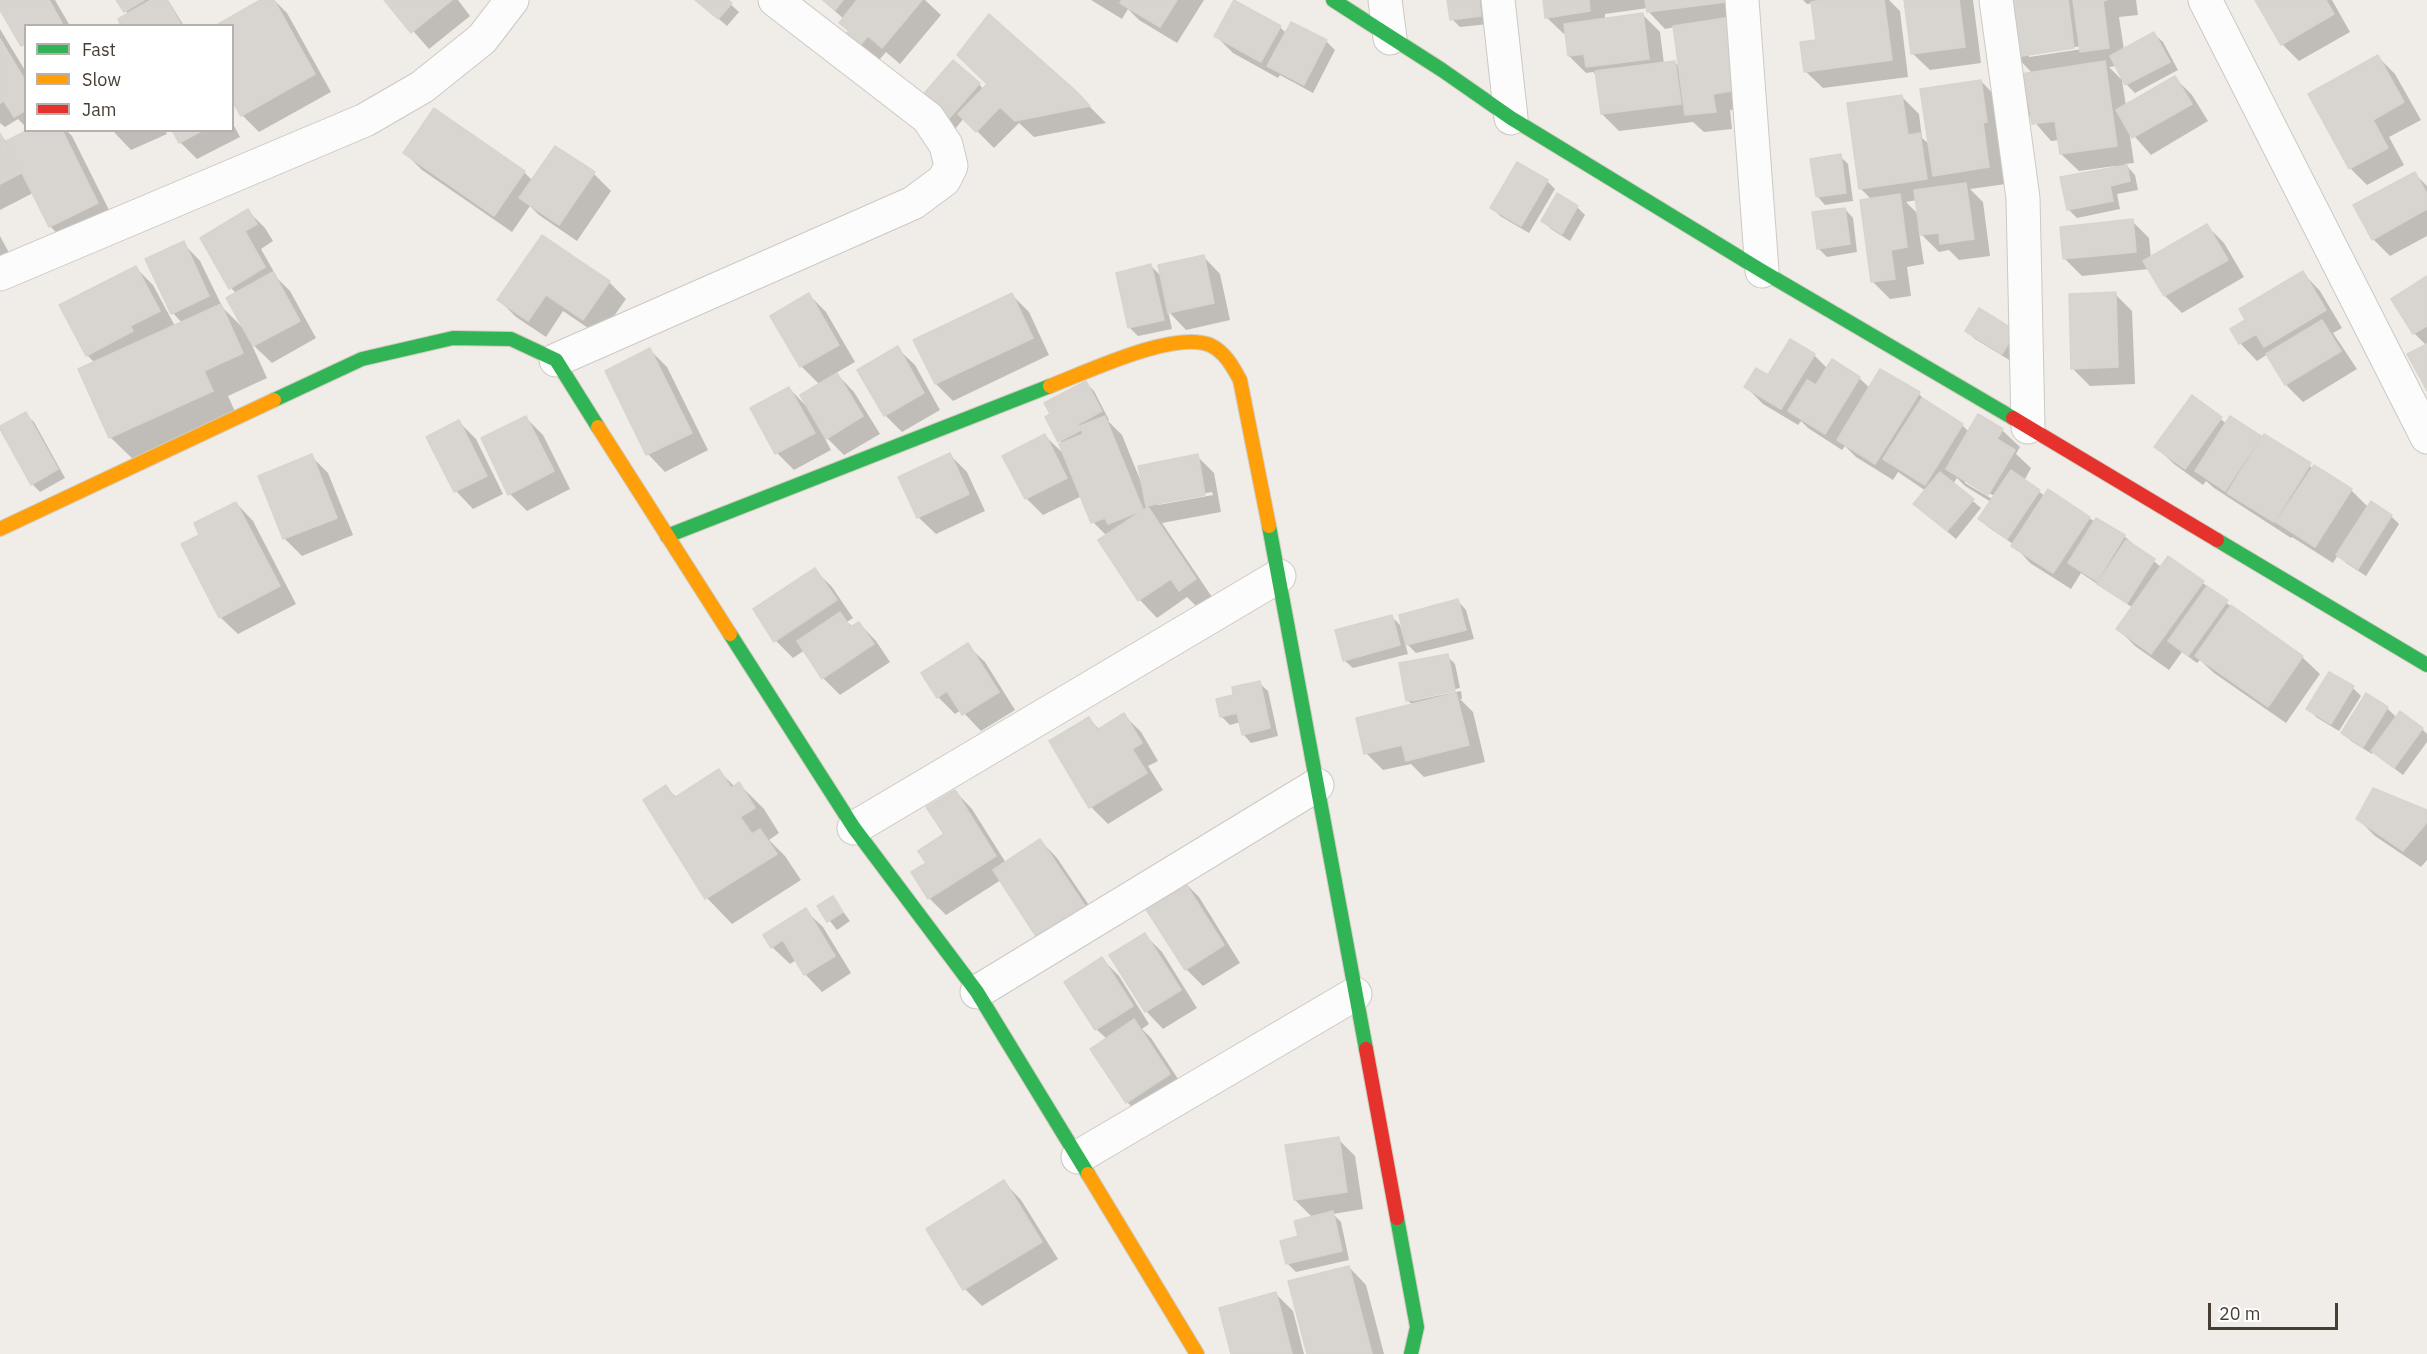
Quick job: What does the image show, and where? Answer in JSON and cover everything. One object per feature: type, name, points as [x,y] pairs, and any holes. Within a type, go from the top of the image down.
[{"type":"street","points":[[0,274],[364,120],[422,87],[482,39],[512,0]]},
{"type":"street","points":[[556,360],[913,203],[944,180],[951,166],[946,145],[928,118],[775,0]]},
{"type":"street","points":[[1333,0],[1442,70],[1511,118],[1762,272],[2028,427],[2427,665]]},
{"type":"street","points":[[1385,0],[1390,38]]},
{"type":"street","points":[[1498,0],[1511,118]]},
{"type":"street","points":[[1742,0],[1762,272]]},
{"type":"street","points":[[1996,0],[2023,198],[2028,427]]},
{"type":"street","points":[[2205,0],[2427,437]]},
{"type":"street","points":[[0,529],[362,359],[453,338],[511,339],[556,360],[854,828],[977,992],[1197,1354]]},
{"type":"street","points":[[667,536],[1141,351],[1184,341],[1209,344],[1232,361],[1240,381],[1279,576],[1417,1327],[1411,1354]]},
{"type":"street","points":[[854,828],[1279,576]]},
{"type":"street","points":[[977,992],[1317,785]]},
{"type":"street","points":[[1078,1157],[1355,994]]},
{"type":"building","points":[[0,0],[49,0],[62,23],[24,24],[24,45],[21,46],[0,10]]},
{"type":"building","points":[[116,0],[144,0],[124,12]]},
{"type":"building","points":[[151,0],[167,0],[181,24],[120,24],[118,19]]},
{"type":"building","points":[[260,0],[274,0],[315,74],[241,116],[234,104],[234,24],[218,24]]},
{"type":"building","points":[[384,0],[452,0],[411,33]]},
{"type":"building","points":[[695,0],[728,0],[732,3],[718,19]]},
{"type":"building","points":[[823,0],[843,0],[835,10]]},
{"type":"building","points":[[857,0],[922,0],[882,48],[868,36],[856,50],[842,38],[849,31],[839,23]]},
{"type":"building","points":[[1122,0],[1177,0],[1160,27],[1120,3]]},
{"type":"building","points":[[1234,0],[1281,26],[1261,62],[1214,36]]},
{"type":"building","points":[[1447,0],[1479,0],[1481,16],[1450,20]]},
{"type":"building","points":[[1543,0],[1589,0],[1590,11],[1545,18]]},
{"type":"building","points":[[1645,0],[1726,0],[1726,2],[1647,12]]},
{"type":"building","points":[[1884,0],[1892,60],[1804,72],[1800,42],[1816,40],[1811,2]]},
{"type":"building","points":[[1904,0],[1959,0],[1965,47],[1911,54]]},
{"type":"building","points":[[2007,0],[2068,0],[2074,48],[2015,57]]},
{"type":"building","points":[[2073,0],[2107,0],[2103,1],[2109,48],[2080,52]]},
{"type":"building","points":[[2255,0],[2326,0],[2334,14],[2281,45]]},
{"type":"building","points":[[1643,13],[1649,59],[1586,67],[1584,54],[1568,56],[1564,24]]},
{"type":"building","points":[[989,14],[1090,106],[1015,121],[1000,107],[976,132],[958,114],[987,84],[957,55]]},
{"type":"building","points":[[1732,17],[1742,89],[1713,94],[1716,112],[1685,115],[1673,26]]},
{"type":"building","points":[[1291,22],[1327,40],[1304,85],[1267,66]]},
{"type":"building","points":[[2154,32],[2170,62],[2125,85],[2110,56]]},
{"type":"building","points":[[0,39],[24,79],[24,111],[14,117],[4,101],[0,103]]},
{"type":"building","points":[[2378,55],[2404,102],[2373,120],[2388,148],[2349,169],[2308,94]]},
{"type":"building","points":[[953,60],[980,83],[946,122],[920,98]]},
{"type":"building","points":[[1675,61],[1681,104],[1601,114],[1595,71]]},
{"type":"building","points":[[2105,61],[2117,146],[2060,154],[2055,121],[2032,124],[2029,104],[2018,105],[2014,75]]},
{"type":"building","points":[[2175,76],[2192,104],[2132,138],[2116,110]]},
{"type":"building","points":[[1981,80],[1987,122],[1983,123],[1989,167],[1933,176],[1920,89]]},
{"type":"building","points":[[1902,95],[1908,135],[1920,133],[1927,179],[1859,189],[1847,103]]},
{"type":"building","points":[[434,108],[525,171],[494,216],[403,153]]},
{"type":"building","points":[[24,132],[63,132],[98,203],[49,227],[6,141]]},
{"type":"building","points":[[173,132],[199,132],[179,143]]},
{"type":"building","points":[[0,133],[21,173],[0,184]]},
{"type":"building","points":[[555,146],[595,172],[559,225],[519,198]]},
{"type":"building","points":[[1841,154],[1846,193],[1816,197],[1810,159]]},
{"type":"building","points":[[1517,162],[1548,180],[1521,226],[1490,208]]},
{"type":"building","points":[[2127,165],[2130,181],[2110,186],[2113,201],[2067,210],[2060,177]]},
{"type":"building","points":[[2415,172],[2427,194],[2427,209],[2372,240],[2353,205]]},
{"type":"building","points":[[1966,183],[1974,239],[1940,244],[1939,233],[1920,235],[1914,190]]},
{"type":"building","points":[[1557,193],[1578,206],[1562,234],[1541,221]]},
{"type":"building","points":[[1900,194],[1907,247],[1891,250],[1895,279],[1871,282],[1860,200]]},
{"type":"building","points":[[1845,208],[1850,244],[1817,249],[1812,212]]},
{"type":"building","points":[[248,209],[257,224],[245,231],[265,267],[229,289],[200,238]]},
{"type":"building","points":[[2133,219],[2136,252],[2063,259],[2060,227]]},
{"type":"building","points":[[2207,224],[2228,260],[2164,296],[2143,261]]},
{"type":"building","points":[[542,235],[610,281],[583,320],[546,295],[528,321],[497,300]]},
{"type":"building","points":[[184,241],[209,296],[171,314],[145,259]]},
{"type":"building","points":[[1204,255],[1214,303],[1168,313],[1158,265]]},
{"type":"building","points":[[1151,264],[1164,320],[1128,328],[1116,273]]},
{"type":"building","points":[[136,266],[160,311],[130,326],[133,331],[86,356],[59,305]]},
{"type":"building","points":[[2303,271],[2326,310],[2264,347],[2256,334],[2239,344],[2230,329],[2245,320],[2239,309]]},
{"type":"building","points":[[273,272],[300,321],[253,346],[226,298]]},
{"type":"building","points":[[2427,276],[2427,326],[2413,334],[2391,299]]},
{"type":"building","points":[[2116,292],[2118,367],[2071,369],[2069,294]]},
{"type":"building","points":[[809,293],[839,345],[800,367],[770,316]]},
{"type":"building","points":[[1012,293],[1033,338],[935,384],[913,340]]},
{"type":"building","points":[[221,304],[243,353],[204,371],[213,391],[109,438],[78,369]]},
{"type":"building","points":[[1979,308],[2016,331],[2002,354],[1965,331]]},
{"type":"building","points":[[2322,320],[2341,351],[2285,385],[2266,354]]},
{"type":"building","points":[[1790,339],[1815,354],[1781,409],[1744,387],[1756,368],[1768,375]]},
{"type":"building","points":[[2427,344],[2427,391],[2407,354]]},
{"type":"building","points":[[898,346],[924,393],[884,416],[857,370]]},
{"type":"building","points":[[650,348],[692,433],[646,455],[605,371]]},
{"type":"building","points":[[1832,359],[1860,377],[1825,434],[1788,411],[1807,380],[1816,385]]},
{"type":"building","points":[[1880,369],[1920,392],[1875,464],[1837,440]]},
{"type":"building","points":[[837,373],[863,416],[826,439],[800,395]]},
{"type":"building","points":[[1086,381],[1102,411],[1078,424],[1081,430],[1058,442],[1045,417],[1050,414],[1044,403]]},
{"type":"building","points":[[789,387],[815,433],[775,454],[750,408]]},
{"type":"building","points":[[2192,395],[2222,417],[2185,469],[2154,447]]},
{"type":"building","points":[[1922,398],[1963,424],[1925,485],[1883,459]]},
{"type":"building","points":[[26,412],[58,469],[31,485],[0,429],[0,426]]},
{"type":"building","points":[[1978,414],[2003,429],[1997,439],[2015,450],[1988,495],[1946,469]]},
{"type":"building","points":[[526,416],[554,471],[508,495],[481,438]]},
{"type":"building","points":[[1105,416],[1143,510],[1108,524],[1105,518],[1091,523],[1059,444],[1083,434],[1080,426]]},
{"type":"building","points":[[2230,416],[2261,436],[2225,491],[2195,471]]},
{"type":"building","points":[[459,420],[487,476],[454,492],[426,437]]},
{"type":"building","points":[[1045,434],[1067,478],[1025,499],[1002,456]]},
{"type":"building","points":[[2264,434],[2311,463],[2274,522],[2227,493]]},
{"type":"building","points":[[950,453],[969,494],[917,518],[898,477]]},
{"type":"building","points":[[312,454],[337,518],[283,539],[258,476]]},
{"type":"building","points":[[1198,454],[1205,495],[1146,506],[1138,466]]},
{"type":"building","points":[[2314,465],[2352,489],[2315,547],[2276,522]]},
{"type":"building","points":[[2011,470],[2040,490],[2007,539],[1978,519]]},
{"type":"building","points":[[1940,472],[1974,499],[1947,531],[1913,504]]},
{"type":"building","points":[[2048,489],[2090,517],[2053,573],[2011,546]]},
{"type":"building","points":[[2371,501],[2392,515],[2358,569],[2336,555]]},
{"type":"building","points":[[236,502],[280,586],[219,618],[181,544],[199,535],[194,523]]},
{"type":"building","points":[[1148,507],[1196,579],[1179,591],[1171,579],[1138,601],[1098,540]]},
{"type":"building","points":[[2096,518],[2125,535],[2097,581],[2068,563]]},
{"type":"building","points":[[2126,540],[2155,559],[2127,603],[2097,584]]},
{"type":"building","points":[[2168,556],[2204,581],[2151,654],[2116,629]]},
{"type":"building","points":[[815,568],[837,600],[774,642],[753,609]]},
{"type":"building","points":[[2207,586],[2228,600],[2188,656],[2168,641]]},
{"type":"building","points":[[1458,599],[1466,630],[1406,645],[1399,615]]},
{"type":"building","points":[[2231,605],[2303,656],[2268,707],[2195,656]]},
{"type":"building","points":[[840,612],[850,627],[859,622],[874,644],[822,679],[797,641]]},
{"type":"building","points":[[1392,615],[1400,645],[1343,661],[1335,630]]},
{"type":"building","points":[[968,643],[999,692],[962,715],[947,691],[937,698],[921,673]]},
{"type":"building","points":[[1448,654],[1455,691],[1406,701],[1399,663]]},
{"type":"building","points":[[2329,672],[2354,686],[2331,724],[2306,709]]},
{"type":"building","points":[[1260,681],[1270,728],[1242,735],[1237,713],[1220,717],[1216,699],[1233,695],[1232,687]]},
{"type":"building","points":[[1456,693],[1469,745],[1406,761],[1402,745],[1364,754],[1356,718]]},
{"type":"building","points":[[2366,693],[2388,707],[2363,747],[2341,733]]},
{"type":"building","points":[[2400,711],[2423,728],[2394,768],[2371,751]]},
{"type":"building","points":[[1124,713],[1142,743],[1132,749],[1147,773],[1089,808],[1049,741],[1089,717],[1097,730]]},
{"type":"building","points":[[719,769],[731,788],[739,782],[755,808],[740,817],[752,834],[760,829],[777,854],[705,899],[643,800],[666,785],[674,798]]},
{"type":"building","points":[[2373,788],[2427,810],[2427,822],[2403,851],[2356,819]]},
{"type":"building","points":[[955,790],[996,856],[928,899],[911,872],[926,863],[918,851],[944,834],[926,807]]},
{"type":"building","points":[[1040,839],[1087,909],[1039,941],[993,870]]},
{"type":"building","points":[[1182,878],[1224,945],[1185,970],[1142,903]]},
{"type":"building","points":[[833,896],[843,912],[827,922],[817,906]]},
{"type":"building","points":[[806,908],[835,956],[804,975],[783,940],[771,948],[763,935]]},
{"type":"building","points":[[1145,933],[1181,990],[1145,1012],[1109,955]]},
{"type":"building","points":[[1102,957],[1133,1006],[1095,1030],[1064,982]]},
{"type":"building","points":[[1134,1019],[1170,1074],[1126,1103],[1090,1049]]},
{"type":"building","points":[[1339,1137],[1347,1192],[1294,1200],[1285,1145]]},
{"type":"building","points":[[1004,1180],[1042,1242],[963,1290],[926,1229]]},
{"type":"building","points":[[1333,1211],[1342,1251],[1286,1264],[1280,1241],[1298,1236],[1294,1221]]},
{"type":"building","points":[[1349,1266],[1372,1354],[1307,1354],[1288,1281]]},
{"type":"building","points":[[1276,1292],[1292,1354],[1231,1354],[1219,1308]]},
{"type":"traffic: fast","points":[[1333,0],[1442,70],[1511,118],[1762,271],[2013,418]]},
{"type":"traffic: fast","points":[[274,400],[362,359],[453,338],[511,339],[556,360],[598,427]]},
{"type":"traffic: fast","points":[[667,536],[1050,386]]},
{"type":"traffic: fast","points":[[1269,526],[1366,1049]]},
{"type":"traffic: fast","points":[[2217,540],[2427,665]]},
{"type":"traffic: fast","points":[[730,634],[854,828],[977,992],[1088,1174]]},
{"type":"traffic: fast","points":[[1397,1218],[1417,1327],[1411,1354]]},
{"type":"traffic: slow","points":[[1050,386],[1107,363],[1153,348],[1194,342],[1215,348],[1228,360],[1240,380],[1269,526]]},
{"type":"traffic: slow","points":[[0,529],[274,400]]},
{"type":"traffic: slow","points":[[598,427],[730,634]]},
{"type":"traffic: slow","points":[[1088,1174],[1197,1354]]},
{"type":"traffic: jam","points":[[2013,418],[2217,540]]},
{"type":"traffic: jam","points":[[1366,1049],[1397,1218]]}]
